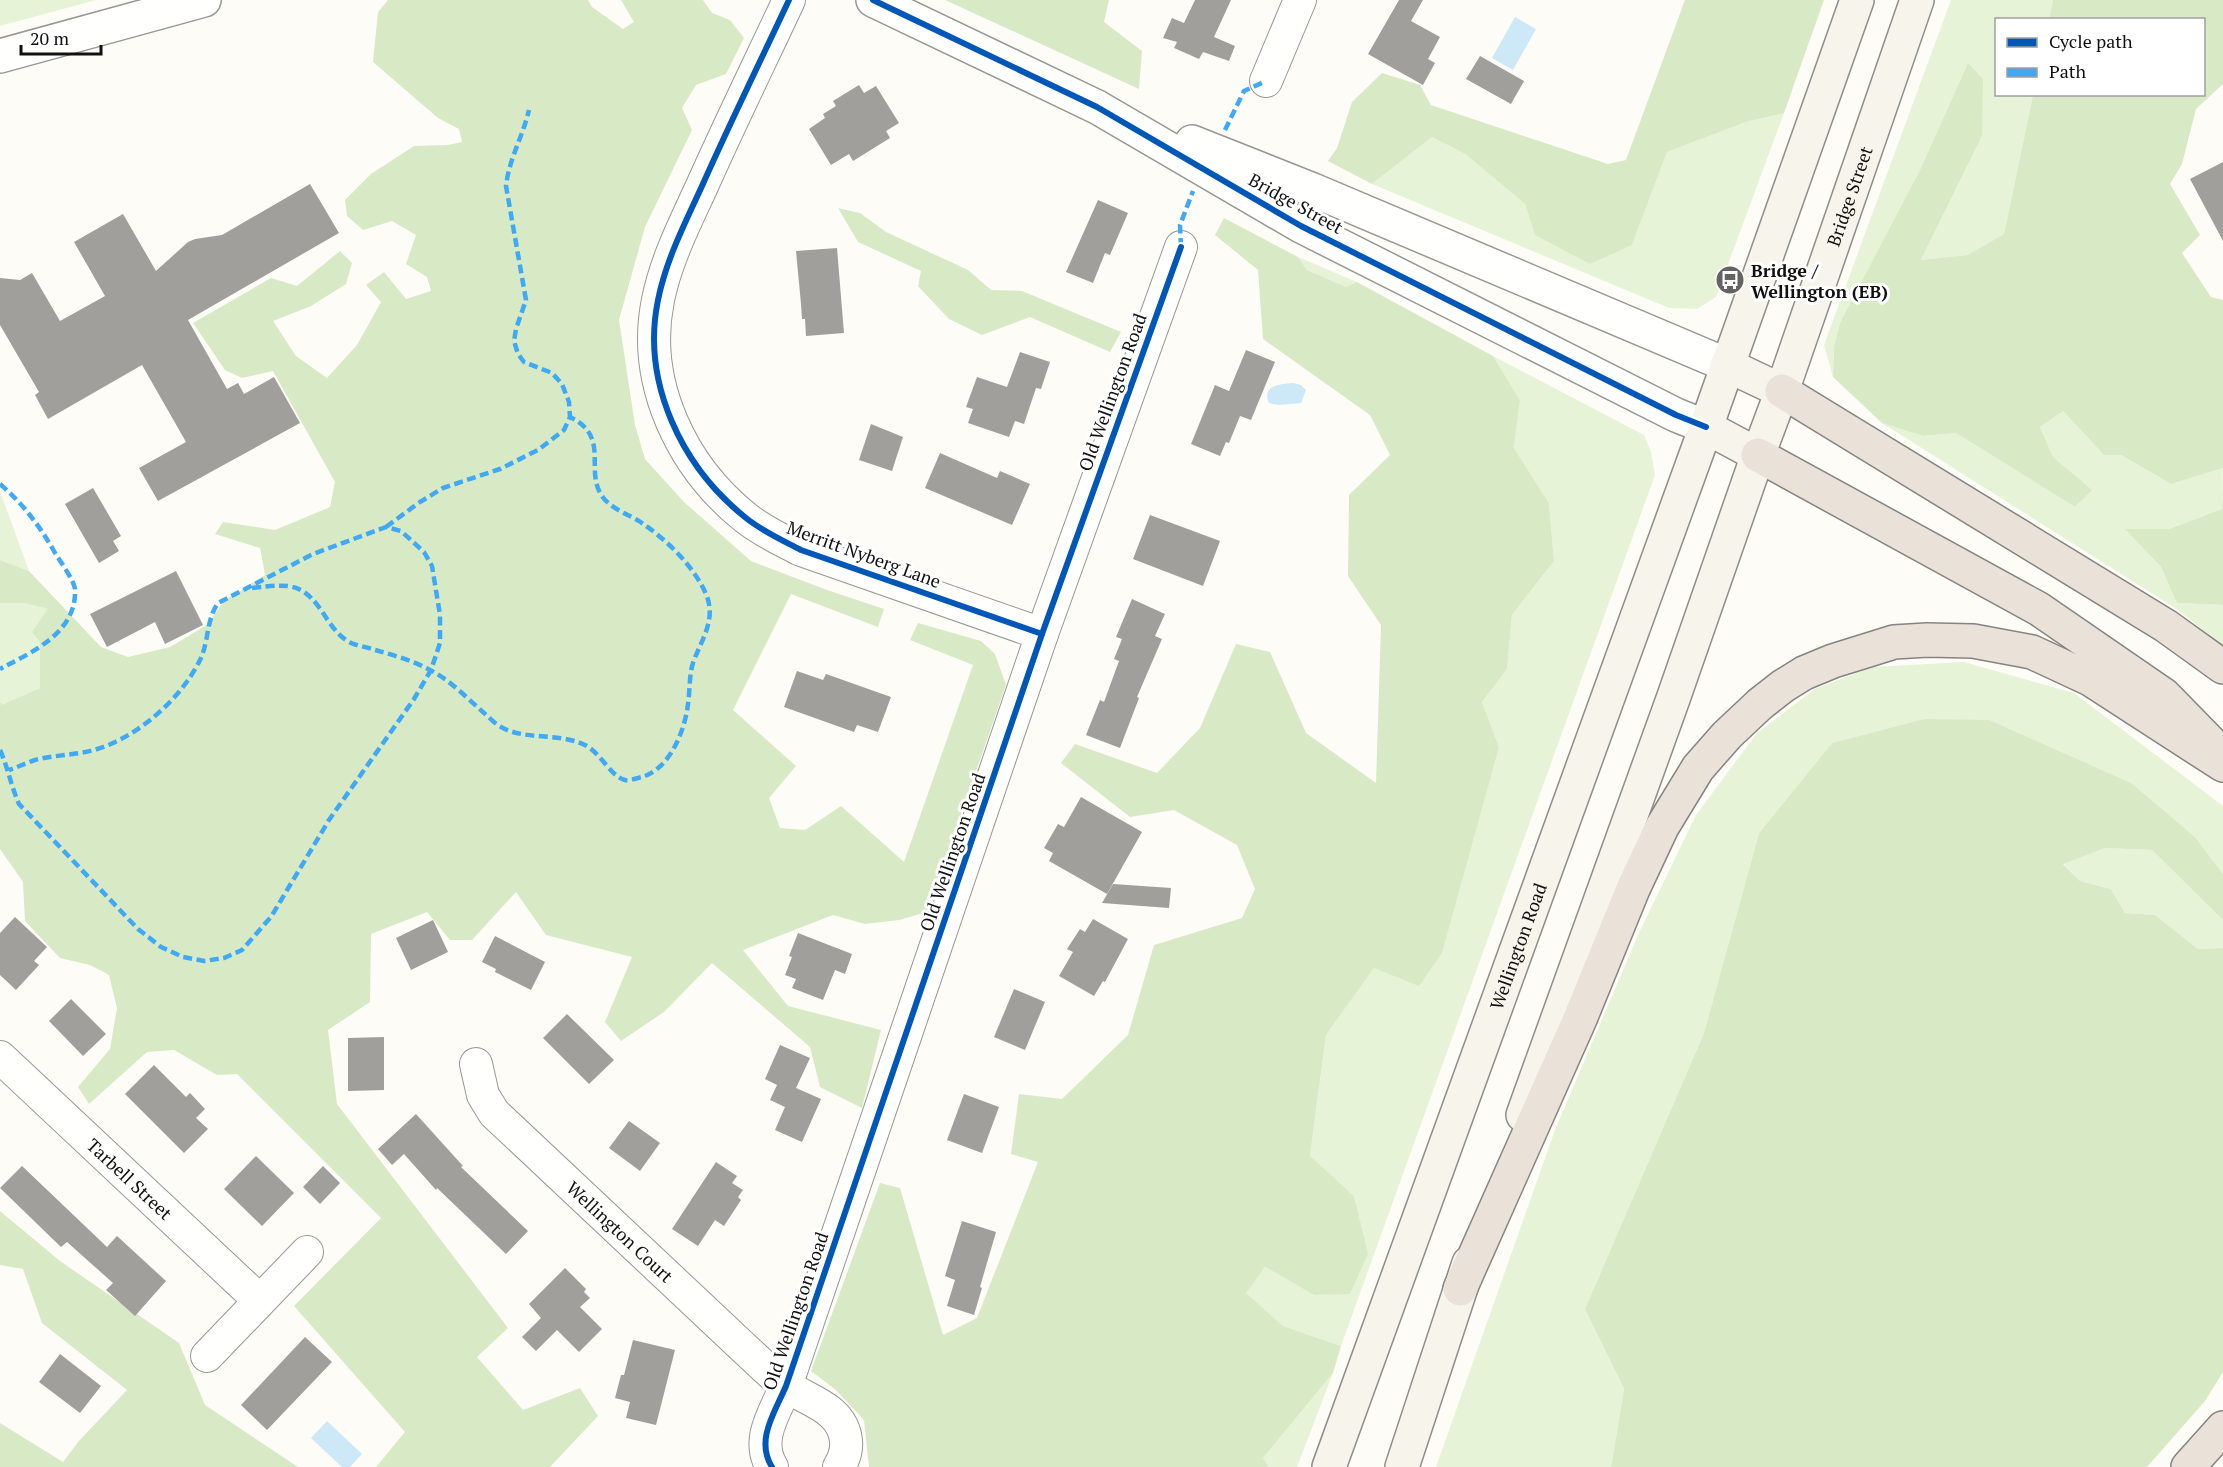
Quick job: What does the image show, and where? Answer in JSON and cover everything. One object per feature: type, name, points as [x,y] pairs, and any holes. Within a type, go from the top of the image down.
[{"type":"highway","points":[[1782,391],[2166,626],[2223,667]]},
{"type":"highway","points":[[1758,455],[2038,609],[2164,694],[2223,756]]},
{"type":"highway","points":[[1460,1289],[1581,1018],[1633,889],[1662,827],[1698,768],[1727,735],[1783,686],[1833,661],[1894,642],[1928,640],[1983,643],[2032,652],[2090,679],[2223,765]]},
{"type":"highway","points":[[2188,1467],[2223,1428]]},
{"type":"main road","points":[[1706,427],[1857,0]]},
{"type":"main road","name":"Bridge Street","points":[[1706,427],[1758,455],[1917,0]]},
{"type":"main road","name":"Bridge Street","points":[[1727,365],[1782,391]]},
{"type":"main road","name":"Wellington Road","points":[[1329,1467],[1706,427]]},
{"type":"main road","points":[[1402,1467],[1460,1289],[1673,699],[1758,455]]},
{"type":"street","points":[[0,56],[204,0]]},
{"type":"street","name":"Merritt Nyberg Lane","points":[[789,0],[676,243],[663,282],[658,301],[655,333],[656,363],[661,394],[672,423],[687,451],[710,484],[747,519],[773,536],[801,550],[1042,633]]},
{"type":"street","name":"Bridge Street","points":[[873,0],[1097,107],[1313,190],[1727,365]]},
{"type":"street","points":[[1266,81],[1300,0]]},
{"type":"street","name":"Bridge Street","points":[[1097,107],[1301,226],[1676,415],[1706,427]]},
{"type":"street","name":"Old Wellington Road","points":[[772,1467],[767,1460],[764,1447],[765,1433],[786,1386],[1042,633],[1181,247]]},
{"type":"street","name":"Tarbell Street","points":[[0,1057],[259,1300]]},
{"type":"street","name":"Wellington Court","points":[[476,1064],[483,1095],[494,1113],[786,1386]]},
{"type":"street","points":[[207,1356],[307,1252]]},
{"type":"street","name":"Old Wellington Road","points":[[786,1386],[831,1411],[840,1421],[847,1447],[839,1467]]},
{"type":"green space","points":[[0,0],[96,0],[0,26]]},
{"type":"green space","points":[[388,0],[588,0],[592,7],[623,29],[634,22],[621,0],[703,0],[712,13],[730,20],[744,38],[726,74],[696,85],[682,108],[692,130],[645,227],[619,320],[635,425],[645,459],[684,502],[751,561],[884,609],[878,627],[791,594],[733,710],[796,766],[769,798],[780,828],[805,830],[841,806],[904,862],[973,665],[910,640],[918,623],[981,641],[995,654],[1006,685],[927,912],[899,920],[865,924],[833,915],[743,950],[788,1006],[881,1030],[862,1108],[820,1087],[810,1047],[712,963],[664,1012],[621,1041],[605,1022],[632,957],[546,935],[516,892],[472,940],[450,940],[427,912],[371,934],[370,1002],[328,1030],[337,1104],[508,1328],[477,1357],[523,1410],[580,1388],[598,1416],[550,1467],[376,1467],[405,1432],[294,1306],[381,1218],[237,1074],[217,1075],[174,1050],[147,1052],[89,1104],[78,1087],[110,1049],[117,1008],[109,975],[90,965],[60,958],[25,921],[23,882],[0,849],[0,701],[2,705],[40,688],[40,642],[32,632],[48,609],[24,603],[0,603],[0,560],[29,571],[101,647],[128,657],[170,647],[207,625],[225,600],[265,575],[260,548],[215,534],[223,522],[275,530],[330,507],[335,482],[273,371],[242,378],[225,370],[193,323],[271,278],[297,286],[340,251],[352,263],[346,284],[311,306],[273,321],[296,356],[327,378],[357,345],[381,302],[366,285],[384,272],[406,299],[431,291],[427,277],[406,264],[416,235],[392,221],[363,230],[347,216],[345,200],[371,174],[414,146],[448,145],[462,142],[459,129],[438,118],[373,62],[378,12]]},
{"type":"green space","points":[[945,0],[1109,0],[1104,22],[1142,51],[1139,89]]},
{"type":"green space","points":[[1685,0],[1824,0],[1784,113],[1746,122],[1667,152],[1632,245],[1590,264],[1535,235],[1525,204],[1465,154],[1432,137],[1372,184],[1328,161],[1337,148],[1352,102],[1382,73],[1420,85],[1431,105],[1608,164],[1626,160]]},
{"type":"green space","points":[[1951,0],[2053,0],[2049,18],[1995,18],[1995,96],[2033,96],[2004,234],[1967,255],[1921,260],[1982,136],[1968,63],[1919,172],[1834,347],[1833,377],[1824,345]]},
{"type":"green space","points":[[2053,0],[2223,0],[2223,84],[2196,109],[2182,164],[2170,184],[2200,235],[2182,253],[2211,297],[2223,300],[2223,468],[2171,484],[2121,455],[2104,455],[2063,411],[2040,427],[2053,457],[2092,490],[2075,507],[1956,433],[1923,436],[1882,423],[1833,377],[1834,347],[1840,323],[1919,172],[1968,63],[1983,79],[1982,136],[1921,260],[1967,255],[2004,234],[2033,96],[2205,96],[2205,18],[2049,18]]},
{"type":"green space","points":[[1784,113],[1716,297],[1697,309],[1669,308],[1372,184],[1432,137],[1465,154],[1525,204],[1535,235],[1632,245],[1667,152],[1746,122]]},
{"type":"green space","points":[[838,208],[860,213],[886,232],[968,270],[991,290],[1022,291],[1121,332],[1110,352],[1030,317],[982,335],[949,319],[918,286],[921,271],[858,242]]},
{"type":"green space","points":[[1224,218],[1298,257],[1307,270],[1346,287],[1357,282],[1493,356],[1520,400],[1514,448],[1549,503],[1554,561],[1512,615],[1507,669],[1482,702],[1499,747],[1442,953],[1419,986],[1374,968],[1326,1035],[1310,1156],[1354,1196],[1368,1254],[1350,1294],[1314,1295],[1265,1267],[1246,1293],[1283,1326],[1341,1346],[1333,1373],[1263,1458],[1269,1467],[869,1467],[864,1420],[836,1390],[811,1371],[880,1183],[900,1188],[943,1335],[977,1318],[1038,1162],[1011,1154],[1019,1094],[1062,1099],[1128,1035],[1154,945],[1242,918],[1255,889],[1237,845],[1174,810],[1130,817],[1061,763],[1075,744],[1157,773],[1200,728],[1236,644],[1270,652],[1306,733],[1376,783],[1381,625],[1348,576],[1349,495],[1390,455],[1370,415],[1263,339],[1258,270],[1215,235]]},
{"type":"green space","points":[[1298,257],[1357,282],[1346,287],[1307,270]]},
{"type":"green space","points":[[1493,356],[1644,435],[1651,452],[1655,475],[1341,1346],[1283,1326],[1245,1293],[1265,1267],[1314,1295],[1350,1293],[1367,1255],[1354,1196],[1310,1157],[1326,1035],[1374,968],[1499,747],[1482,702],[1507,669],[1512,615],[1554,561],[1549,503],[1514,448],[1520,400]]},
{"type":"green space","points":[[2063,411],[2104,455],[2121,455],[2171,484],[2223,468],[2222,509],[2169,529],[2126,530],[2161,567],[2177,603],[2223,605],[2223,646],[2178,610],[1882,423],[1923,436],[1956,433],[2075,507],[2091,490],[2053,457],[2040,427]]},
{"type":"green space","points":[[2223,479],[2223,605],[2177,603],[2161,567],[2125,529],[2169,529],[2222,509]]},
{"type":"green space","points":[[0,491],[29,571],[0,560]]},
{"type":"green space","points":[[0,603],[24,603],[48,609],[40,642],[40,688],[2,706],[0,701]]},
{"type":"green space","points":[[1964,662],[2074,693],[2223,806],[2223,874],[2196,838],[1924,719],[1832,743],[1759,833],[1704,1033],[1585,1309],[1624,1389],[1611,1467],[1436,1467],[1555,1130],[1638,935],[1696,815],[1757,733],[1815,689],[1872,667]]},
{"type":"green space","points":[[1924,719],[1989,720],[2131,783],[2196,838],[2223,874],[2223,920],[2152,850],[2105,848],[2063,864],[2080,881],[2111,889],[2125,913],[2155,915],[2198,949],[2223,948],[2223,1372],[2205,1401],[2147,1467],[1611,1467],[1624,1389],[1585,1309],[1704,1033],[1759,833],[1832,743]]},
{"type":"green space","points":[[2105,848],[2152,850],[2223,920],[2223,948],[2198,949],[2155,915],[2125,913],[2111,889],[2080,881],[2063,863]]},
{"type":"green space","points":[[0,1211],[60,1261],[179,1343],[205,1405],[298,1467],[0,1467],[0,1423],[63,1462],[79,1441],[127,1390],[42,1323],[23,1269],[0,1265]]},
{"type":"green space","points":[[1333,1373],[1297,1467],[1269,1467],[1263,1458]]},
{"type":"water","points":[[1515,17],[1536,29],[1513,70],[1492,58]]},
{"type":"water","points":[[1293,383],[1301,385],[1306,390],[1301,403],[1279,405],[1269,403],[1267,397],[1270,389],[1278,385]]},
{"type":"water","points":[[327,1421],[362,1454],[350,1467],[342,1467],[311,1438]]},
{"type":"building","points":[[1195,0],[1231,0],[1214,37],[1235,46],[1229,61],[1203,52],[1199,59],[1174,48],[1177,42],[1163,38],[1172,18],[1184,23]]},
{"type":"building","points":[[1399,0],[1423,0],[1411,21],[1440,37],[1428,59],[1435,63],[1423,85],[1368,54]]},
{"type":"building","points":[[1480,56],[1524,81],[1511,104],[1466,79]]},
{"type":"building","points":[[859,85],[864,93],[876,86],[899,123],[886,131],[890,138],[853,161],[849,154],[831,165],[809,129],[825,118],[823,114],[836,106],[833,101]]},
{"type":"building","points":[[2223,162],[2223,241],[2190,179]]},
{"type":"building","points":[[310,184],[339,233],[188,320],[227,389],[238,383],[244,394],[274,377],[300,423],[158,501],[139,468],[186,442],[142,365],[48,419],[35,395],[39,392],[0,325],[0,278],[20,280],[32,273],[60,321],[105,296],[74,242],[123,214],[156,271],[188,242],[222,235]]},
{"type":"building","points":[[1098,200],[1128,213],[1110,255],[1105,253],[1093,283],[1066,272]]},
{"type":"building","points":[[837,248],[844,333],[806,336],[805,319],[802,319],[796,251]]},
{"type":"building","points":[[1246,350],[1275,362],[1251,420],[1240,416],[1229,443],[1226,442],[1220,456],[1191,444],[1215,385],[1229,391]]},
{"type":"building","points":[[1020,352],[1050,362],[1041,389],[1036,388],[1024,424],[1015,421],[1009,437],[968,423],[973,409],[966,407],[977,377],[1007,387]]},
{"type":"building","points":[[871,424],[903,437],[892,471],[859,460]]},
{"type":"building","points":[[940,453],[997,478],[1000,471],[1030,484],[1012,525],[925,488]]},
{"type":"building","points":[[93,488],[121,536],[113,541],[119,551],[99,563],[65,504]]},
{"type":"building","points":[[1150,515],[1220,541],[1203,586],[1133,559]]},
{"type":"building","points":[[176,571],[203,625],[165,644],[155,622],[107,647],[90,614]]},
{"type":"building","points":[[1132,599],[1165,614],[1155,636],[1162,639],[1137,697],[1139,698],[1120,748],[1086,735],[1100,700],[1104,702],[1119,661],[1114,659],[1122,639],[1116,637]]},
{"type":"building","points":[[797,671],[823,680],[826,674],[891,697],[878,732],[857,725],[854,732],[784,707]]},
{"type":"building","points":[[1081,797],[1142,832],[1107,894],[1049,861],[1053,853],[1044,848],[1058,824],[1064,827]]},
{"type":"building","points":[[1113,884],[1171,888],[1169,908],[1102,903]]},
{"type":"building","points":[[15,917],[47,947],[34,961],[39,965],[16,990],[0,975],[0,933]]},
{"type":"building","points":[[1093,919],[1128,939],[1105,982],[1103,981],[1094,996],[1059,976],[1073,952],[1067,949],[1080,929],[1085,932]]},
{"type":"building","points":[[433,920],[448,952],[411,970],[396,938]]},
{"type":"building","points":[[798,933],[852,954],[845,974],[835,970],[823,1000],[792,988],[796,979],[785,975]]},
{"type":"building","points":[[495,936],[545,962],[531,990],[495,972],[496,969],[482,962]]},
{"type":"building","points":[[1014,989],[1045,1002],[1025,1050],[994,1037]]},
{"type":"building","points":[[71,999],[106,1034],[83,1056],[49,1021]]},
{"type":"building","points":[[567,1014],[614,1060],[589,1084],[543,1038]]},
{"type":"building","points":[[384,1037],[384,1090],[348,1091],[348,1038]]},
{"type":"building","points":[[780,1045],[810,1058],[796,1088],[821,1099],[802,1142],[775,1130],[785,1107],[770,1100],[777,1085],[765,1079]]},
{"type":"building","points":[[154,1065],[186,1097],[190,1093],[205,1109],[196,1118],[208,1129],[184,1153],[125,1094]]},
{"type":"building","points":[[964,1094],[999,1107],[982,1153],[947,1140]]},
{"type":"building","points":[[416,1114],[463,1166],[461,1167],[528,1231],[506,1254],[437,1188],[436,1190],[404,1154],[392,1165],[378,1149]]},
{"type":"building","points":[[629,1121],[660,1143],[640,1171],[609,1148]]},
{"type":"building","points":[[256,1156],[294,1193],[262,1226],[224,1189]]},
{"type":"building","points":[[716,1162],[737,1176],[732,1183],[743,1190],[738,1197],[741,1200],[724,1226],[715,1220],[698,1246],[672,1229]]},
{"type":"building","points":[[22,1166],[107,1247],[117,1236],[166,1281],[135,1316],[106,1290],[113,1283],[67,1242],[61,1247],[0,1188]]},
{"type":"building","points":[[323,1166],[340,1183],[320,1204],[303,1187]]},
{"type":"building","points":[[962,1221],[996,1232],[974,1315],[947,1306],[955,1280],[945,1276]]},
{"type":"building","points":[[565,1268],[586,1289],[584,1292],[590,1298],[580,1307],[602,1329],[579,1352],[557,1330],[536,1351],[522,1337],[541,1318],[529,1304]]},
{"type":"building","points":[[305,1337],[332,1362],[267,1430],[241,1405]]},
{"type":"building","points":[[633,1340],[675,1350],[656,1425],[626,1418],[630,1402],[615,1398]]},
{"type":"building","points":[[60,1354],[101,1386],[80,1413],[39,1382]]},
{"type":"marked path","points":[[1225,130],[1244,91],[1266,81]]},
{"type":"marked path","points":[[386,527],[443,488],[500,469],[538,450],[564,430],[570,417],[569,402],[562,384],[552,373],[524,362],[518,354],[514,341],[526,300],[506,186],[510,166],[529,110]]},
{"type":"marked path","points":[[1181,247],[1180,225],[1193,191]]},
{"type":"marked path","points":[[252,588],[278,586],[297,588],[311,598],[345,640],[410,661],[437,674],[501,727],[521,734],[564,739],[585,745],[596,753],[615,774],[625,780],[652,773],[668,757],[680,736],[688,704],[692,668],[709,621],[709,603],[694,573],[678,553],[649,528],[614,507],[602,496],[595,476],[595,454],[590,434],[570,417]]},
{"type":"marked path","points":[[0,484],[16,499],[37,525],[70,576],[75,589],[74,604],[69,618],[61,629],[26,656],[0,669]]},
{"type":"marked path","points":[[0,750],[19,804],[138,929],[161,947],[183,957],[204,961],[224,958],[242,950],[271,917],[329,820],[414,699],[431,670],[440,643],[440,615],[432,566],[424,552],[401,531],[386,527],[313,554],[218,603],[211,617],[203,653],[192,675],[169,702],[141,727],[94,750],[35,760],[9,770]]},
{"type":"cycle path","points":[[789,0],[683,228],[661,285],[654,331],[656,362],[661,392],[672,421],[703,474],[723,497],[746,518],[765,531],[801,550],[1042,634]]},
{"type":"cycle path","points":[[873,0],[1097,107],[1301,226],[1676,415],[1706,427]]},
{"type":"cycle path","points":[[772,1467],[765,1447],[768,1426],[786,1386],[1042,634],[1181,247]]},
{"type":"place","name":"Bridge / Wellington (EB)","points":[[1730,280]]}]
